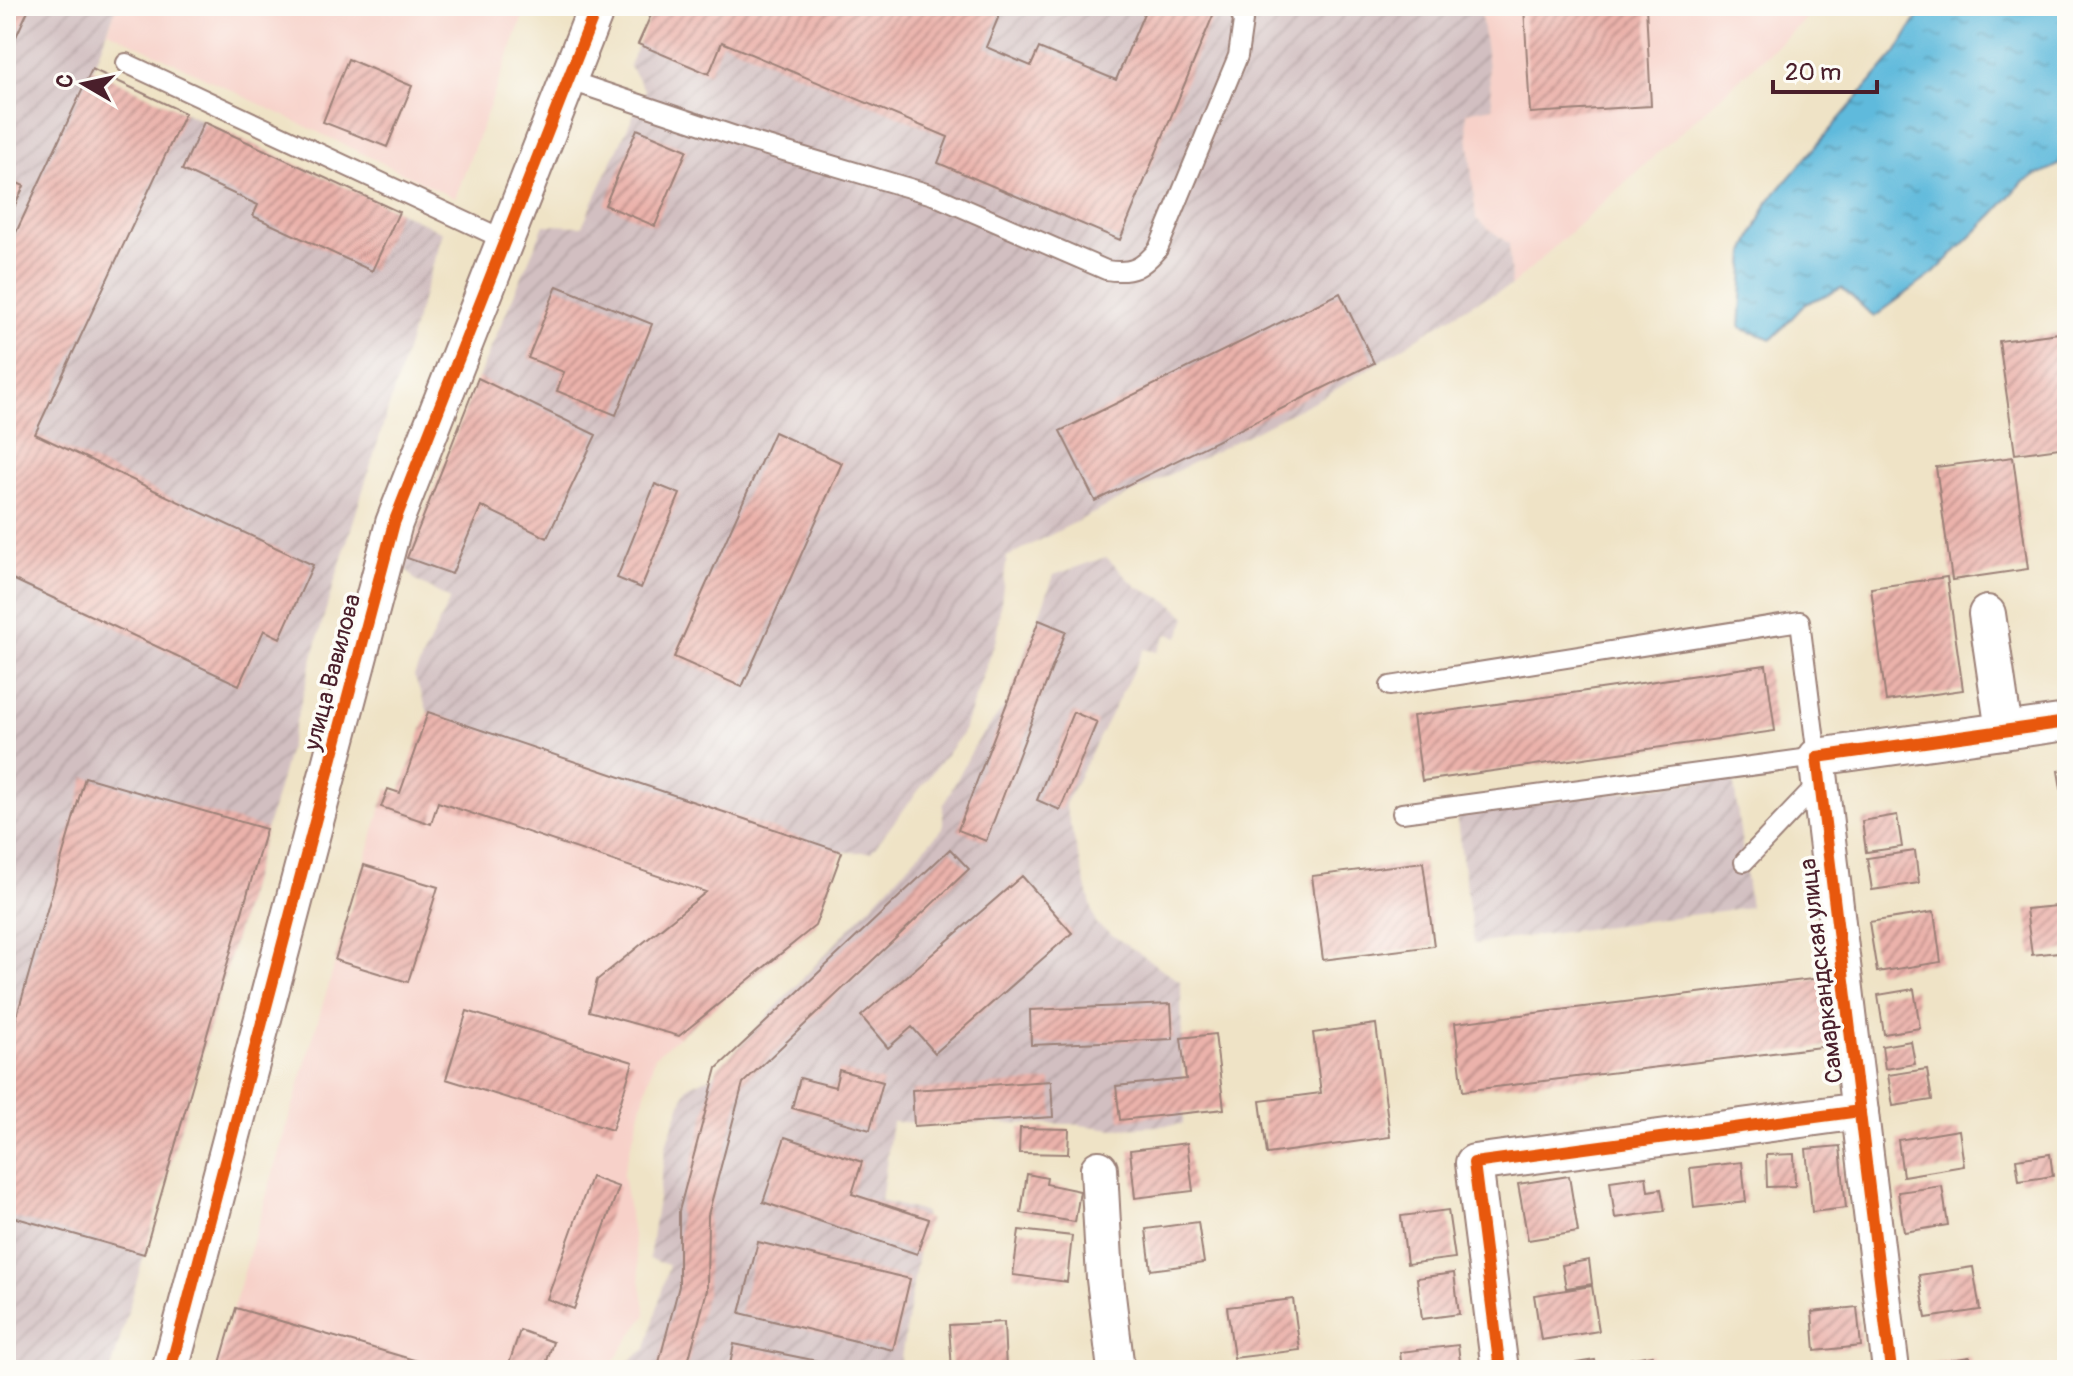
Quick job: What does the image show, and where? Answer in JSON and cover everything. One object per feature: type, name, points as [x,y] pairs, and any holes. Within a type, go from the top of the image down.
[{"type":"street","name":"улица Вавилова","points":[[170,1370],[394,523],[597,6]]},
{"type":"street","points":[[1987,614],[2004,731]]},
{"type":"street","points":[[1819,769],[2004,731],[2067,722]]},
{"type":"street","name":"Самаркандская улица","points":[[1819,769],[1891,1370]]},
{"type":"street","points":[[1500,1370],[1474,1163],[1860,1111]]},
{"type":"street","points":[[1099,1169],[1105,1279],[1116,1370]]},
{"type":"lane","points":[[568,80],[747,140],[933,195],[1106,270],[1123,273],[1145,265],[1158,249],[1238,56],[1243,21],[1238,6]]},
{"type":"lane","points":[[126,63],[505,240]]},
{"type":"lane","points":[[1390,686],[1800,621],[1819,769],[1744,862]]},
{"type":"lane","points":[[1402,813],[1819,769]]},
{"type":"shaded area","points":[[6,6],[117,6],[92,70],[443,232],[323,619],[279,785],[111,1370],[6,1370]]},
{"type":"shaded area","points":[[117,6],[527,6],[455,198],[108,31]]},
{"type":"shaded area","points":[[655,6],[1480,6],[1493,107],[1466,112],[1476,219],[1509,244],[1511,286],[1473,303],[1328,394],[1007,557],[996,639],[962,734],[871,852],[842,852],[428,712],[414,676],[450,599],[416,581],[404,567],[478,378],[544,225],[582,226],[645,90],[629,66]]},
{"type":"shaded area","points":[[1480,6],[1808,6],[1806,19],[1511,286],[1509,244],[1476,219],[1466,112],[1493,107]]},
{"type":"shaded area","points":[[1106,557],[1137,587],[1168,601],[1187,617],[1179,637],[1167,634],[1157,652],[1144,649],[1065,804],[1096,924],[1181,982],[1183,1124],[1114,1129],[1071,1124],[892,1122],[881,1201],[925,1212],[899,1370],[617,1370],[646,1349],[669,1265],[649,1259],[666,1145],[687,1087],[712,1076],[943,828],[943,806],[976,743],[1006,705],[1054,575]]},
{"type":"shaded area","points":[[428,712],[842,852],[815,926],[655,1056],[623,1174],[646,1315],[607,1370],[215,1370],[381,807],[388,789],[400,792]]},
{"type":"shaded area","points":[[1733,777],[1750,907],[1474,944],[1456,814]]},
{"type":"water","points":[[1916,6],[2067,6],[2067,161],[2023,182],[1934,273],[1874,317],[1842,288],[1805,304],[1772,339],[1740,328],[1745,252],[1768,202],[1896,53],[1917,18]]},
{"type":"building","points":[[6,6],[30,6],[6,59]]},
{"type":"building","points":[[655,6],[1003,6],[986,47],[1031,66],[1039,48],[1116,80],[1147,6],[1198,6],[1214,13],[1120,240],[938,163],[948,137],[722,42],[709,74],[638,44]]},
{"type":"building","points":[[1524,6],[1646,6],[1651,106],[1530,113]]},
{"type":"building","points":[[348,59],[412,86],[387,147],[323,122]]},
{"type":"building","points":[[92,69],[185,113],[35,434],[313,565],[280,638],[264,630],[239,685],[6,576],[6,254]]},
{"type":"building","points":[[204,122],[399,212],[372,271],[253,216],[258,205],[182,170]]},
{"type":"building","points":[[637,129],[687,150],[655,226],[605,205]]},
{"type":"building","points":[[6,178],[24,186],[6,225]]},
{"type":"building","points":[[557,286],[652,324],[616,415],[557,391],[564,372],[528,358]]},
{"type":"building","points":[[1340,293],[1374,363],[1095,501],[1060,431]]},
{"type":"building","points":[[2067,332],[2067,447],[2015,454],[1999,341]]},
{"type":"building","points":[[478,378],[596,435],[547,538],[481,506],[452,574],[407,558]]},
{"type":"building","points":[[774,432],[842,463],[742,687],[674,657]]},
{"type":"building","points":[[2013,457],[2028,569],[1952,580],[1936,467]]},
{"type":"building","points":[[655,484],[680,494],[641,588],[617,578]]},
{"type":"building","points":[[1947,577],[1963,690],[1886,701],[1871,588]]},
{"type":"building","points":[[1039,620],[1066,631],[986,841],[958,830]]},
{"type":"building","points":[[1766,665],[1775,731],[1422,781],[1413,716]]},
{"type":"building","points":[[428,712],[842,852],[815,926],[679,1036],[589,1011],[597,980],[706,892],[438,802],[431,824],[381,807],[388,789],[400,793]]},
{"type":"building","points":[[1073,712],[1097,722],[1060,810],[1037,800]]},
{"type":"building","points":[[2067,770],[2067,793],[2062,794],[2058,771]]},
{"type":"building","points":[[85,777],[266,829],[144,1254],[6,1215],[6,1054]]},
{"type":"building","points":[[1897,815],[1902,847],[1866,852],[1862,821]]},
{"type":"building","points":[[950,849],[969,869],[743,1083],[708,1215],[707,1290],[686,1370],[657,1370],[679,1286],[679,1211],[717,1068]]},
{"type":"building","points":[[1915,851],[1919,883],[1872,890],[1867,858]]},
{"type":"building","points":[[1423,862],[1434,946],[1323,960],[1312,876]]},
{"type":"building","points":[[364,865],[438,887],[408,982],[335,960]]},
{"type":"building","points":[[1022,876],[1072,933],[935,1053],[912,1027],[888,1048],[861,1016]]},
{"type":"building","points":[[2067,905],[2067,951],[2032,955],[2026,909]]},
{"type":"building","points":[[1934,912],[1941,962],[1877,972],[1869,922]]},
{"type":"building","points":[[1820,978],[1829,1046],[1463,1091],[1455,1023]]},
{"type":"building","points":[[1914,989],[1920,1028],[1884,1034],[1878,995]]},
{"type":"building","points":[[1171,1004],[1173,1039],[1031,1045],[1030,1010]]},
{"type":"building","points":[[467,1011],[633,1062],[612,1130],[446,1079]]},
{"type":"building","points":[[1376,1024],[1390,1137],[1267,1154],[1260,1101],[1321,1093],[1313,1033]]},
{"type":"building","points":[[1215,1034],[1224,1109],[1120,1120],[1116,1086],[1186,1079],[1181,1038]]},
{"type":"building","points":[[1911,1041],[1915,1064],[1885,1069],[1882,1046]]},
{"type":"building","points":[[1927,1069],[1932,1100],[1893,1106],[1888,1075]]},
{"type":"building","points":[[839,1070],[883,1082],[870,1130],[792,1108],[800,1078],[835,1087]]},
{"type":"building","points":[[1051,1081],[1053,1117],[914,1126],[912,1090]]},
{"type":"building","points":[[1020,1128],[1069,1129],[1068,1154],[1019,1153]]},
{"type":"building","points":[[1959,1130],[1964,1166],[1903,1176],[1898,1140]]},
{"type":"building","points":[[785,1137],[862,1162],[852,1194],[929,1219],[917,1254],[763,1202]]},
{"type":"building","points":[[1187,1143],[1193,1191],[1135,1198],[1130,1150]]},
{"type":"building","points":[[1840,1146],[1846,1208],[1812,1212],[1806,1149]]},
{"type":"building","points":[[1794,1154],[1795,1186],[1767,1187],[1766,1155]]},
{"type":"building","points":[[2050,1154],[2053,1176],[2019,1181],[2016,1159]]},
{"type":"building","points":[[1742,1162],[1746,1202],[1694,1208],[1690,1168]]},
{"type":"building","points":[[1027,1174],[1047,1178],[1046,1184],[1080,1191],[1075,1222],[1021,1213]]},
{"type":"building","points":[[1569,1176],[1578,1232],[1528,1240],[1518,1184]]},
{"type":"building","points":[[1646,1176],[1648,1191],[1661,1189],[1665,1211],[1615,1218],[1610,1181]]},
{"type":"building","points":[[591,1177],[619,1187],[574,1309],[547,1299]]},
{"type":"building","points":[[1942,1186],[1948,1225],[1904,1232],[1898,1192]]},
{"type":"building","points":[[1448,1210],[1455,1258],[1407,1264],[1401,1216]]},
{"type":"building","points":[[1198,1222],[1204,1263],[1151,1270],[1146,1229]]},
{"type":"building","points":[[1019,1230],[1072,1236],[1067,1282],[1013,1275]]},
{"type":"building","points":[[758,1242],[910,1279],[893,1350],[740,1313]]},
{"type":"building","points":[[1589,1260],[1592,1284],[1566,1288],[1562,1265]]},
{"type":"building","points":[[1973,1267],[1980,1310],[1926,1318],[1919,1275]]},
{"type":"building","points":[[1454,1273],[1459,1314],[1422,1319],[1417,1278]]},
{"type":"building","points":[[1592,1286],[1599,1331],[1541,1340],[1534,1295]]},
{"type":"building","points":[[1293,1299],[1300,1350],[1234,1358],[1227,1307]]},
{"type":"building","points":[[1857,1307],[1861,1346],[1815,1351],[1812,1312]]},
{"type":"building","points":[[236,1308],[445,1369],[445,1370],[218,1370]]},
{"type":"building","points":[[1004,1322],[1006,1370],[952,1370],[949,1325]]},
{"type":"building","points":[[520,1330],[553,1342],[544,1370],[507,1370]]},
{"type":"building","points":[[734,1344],[857,1369],[857,1370],[729,1370]]},
{"type":"building","points":[[1458,1345],[1461,1370],[1402,1370],[1400,1352]]},
{"type":"building","points":[[1652,1355],[1654,1370],[1606,1370],[1605,1363]]},
{"type":"building","points":[[1970,1357],[1972,1370],[1931,1370],[1930,1363]]},
{"type":"building","points":[[1595,1360],[1597,1370],[1565,1370],[1564,1365]]},
{"type":"cycle path","points":[[170,1370],[394,523],[597,6]]},
{"type":"cycle path","points":[[1891,1370],[1817,757],[2067,722]]},
{"type":"cycle path","points":[[1500,1370],[1474,1163],[1860,1111]]}]
